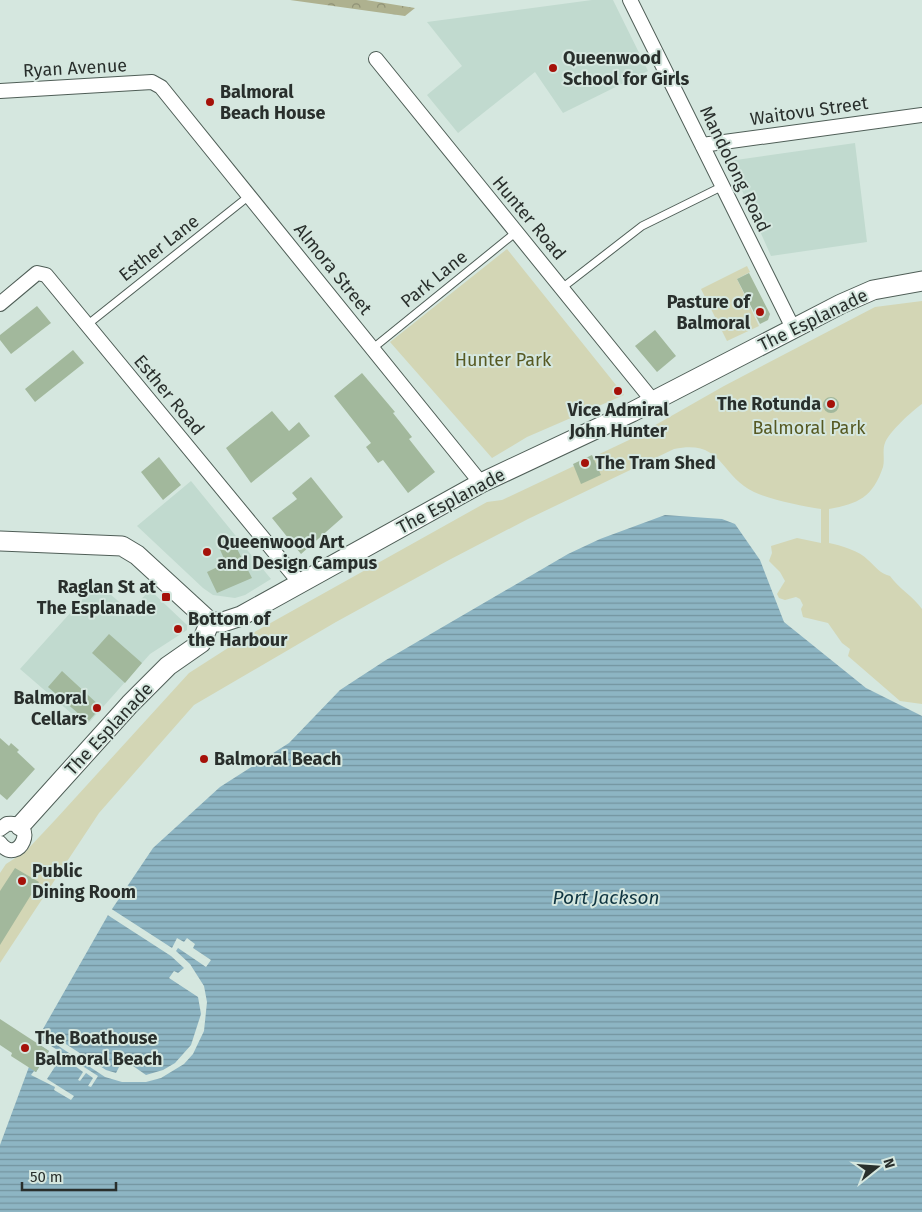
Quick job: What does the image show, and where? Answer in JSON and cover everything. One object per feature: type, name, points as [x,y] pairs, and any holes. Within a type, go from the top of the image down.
[{"type":"street","name":"Mandolong Road","points":[[630,0],[793,328]]},
{"type":"street","name":"Hunter Road","points":[[376,59],[653,401]]},
{"type":"street","name":"Ryan Avenue","points":[[0,91],[152,82]]},
{"type":"street","name":"Almora Street","points":[[152,82],[161,86],[481,483]]},
{"type":"street","name":"Waitovu Street","points":[[702,145],[922,115]]},
{"type":"street","name":"Esther Road","points":[[0,304],[37,273],[46,275],[300,583]]},
{"type":"street","name":"The Esplanade","points":[[7,825],[168,666],[201,643],[210,622],[223,622],[241,616],[481,483],[653,401],[793,328],[873,290],[922,281]]},
{"type":"street","points":[[0,541],[122,546],[137,555],[210,622]]},
{"type":"street","points":[[0,861],[5,846],[18,848],[24,842],[24,834],[7,825]]},
{"type":"lane","points":[[562,288],[642,226],[723,186]]},
{"type":"lane","name":"Esther Lane","points":[[87,325],[250,195]]},
{"type":"lane","name":"Park Lane","points":[[372,349],[515,233]]},
{"type":"shaded area","name":"Queenwood School for Girls","points":[[592,0],[613,0],[648,71],[563,113],[535,72],[458,133],[427,95],[462,66],[427,22]]},
{"type":"shaded area","points":[[855,143],[867,242],[771,256],[729,161]]},
{"type":"shaded area","name":"Queenwood Art and Design Campus","points":[[191,481],[271,579],[245,595],[235,598],[213,595],[203,588],[137,526]]},
{"type":"shaded area","points":[[97,583],[130,611],[150,590],[187,625],[187,630],[150,654],[86,726],[20,669]]},
{"type":"green space","points":[[290,0],[366,0],[415,8],[405,16]]},
{"type":"green space","name":"Hunter Park","points":[[507,249],[624,395],[527,437],[492,458],[390,342]]},
{"type":"green space","points":[[747,266],[750,272],[737,279],[759,326],[727,341],[701,289]]},
{"type":"green space","name":"Balmoral Park","points":[[922,301],[922,404],[901,422],[887,439],[884,449],[883,467],[869,492],[848,505],[829,509],[829,543],[860,554],[880,571],[890,576],[922,609],[922,704],[900,701],[848,656],[850,649],[842,643],[828,623],[803,617],[801,609],[803,605],[800,599],[796,597],[785,600],[779,598],[777,594],[785,581],[780,572],[769,561],[772,553],[771,546],[797,538],[821,543],[821,509],[778,500],[754,492],[734,477],[712,454],[702,449],[690,447],[674,449],[528,519],[449,560],[336,622],[194,705],[99,813],[0,963],[0,873],[6,864],[26,851],[189,673],[242,639],[487,502],[502,500],[629,440],[724,386],[875,307]]},
{"type":"water","name":"Port Jackson","points":[[665,515],[722,519],[735,524],[760,560],[784,622],[866,688],[922,716],[922,1212],[0,1212],[0,1145],[43,1029],[108,915],[153,848],[220,787],[289,743],[340,690],[386,660],[568,554],[600,539]]},
{"type":"pier","points":[[110,908],[172,948],[177,938],[184,942],[187,938],[195,944],[193,948],[211,960],[206,967],[178,948],[176,951],[190,964],[204,986],[207,1002],[204,1031],[193,1054],[184,1064],[161,1078],[146,1082],[122,1082],[105,1077],[39,1033],[41,1028],[106,1070],[116,1073],[123,1059],[146,1075],[163,1070],[175,1063],[191,1045],[201,1014],[198,997],[169,978],[174,971],[178,973],[184,968],[171,956],[106,914]]},
{"type":"pier","points":[[37,1037],[98,1076],[91,1087],[88,1086],[93,1078],[86,1073],[80,1081],[78,1080],[83,1072],[62,1056],[47,1079],[74,1096],[71,1100],[54,1090],[55,1087],[31,1075],[34,1071],[36,1072],[49,1051],[35,1042]]},
{"type":"building","points":[[749,273],[770,314],[768,320],[760,324],[737,279]]},
{"type":"building","points":[[37,306],[51,323],[11,354],[0,340],[0,335]]},
{"type":"building","points":[[655,330],[676,356],[657,372],[635,346]]},
{"type":"building","points":[[73,350],[84,363],[35,402],[25,389]]},
{"type":"building","points":[[362,373],[395,412],[393,413],[412,437],[409,439],[435,472],[408,493],[383,460],[378,463],[366,447],[371,443],[334,396]]},
{"type":"building","name":"The Rotunda","points":[[831,397],[837,399],[839,405],[837,411],[831,413],[825,411],[823,405],[825,399]]},
{"type":"building","points":[[272,411],[289,431],[299,422],[310,436],[251,483],[226,448]]},
{"type":"building","points":[[592,455],[601,475],[581,484],[573,464]]},
{"type":"building","points":[[159,457],[181,485],[163,500],[141,472]]},
{"type":"building","points":[[311,477],[343,517],[301,554],[272,518],[297,499],[292,493]]},
{"type":"building","points":[[231,537],[252,578],[217,593],[207,572],[226,563],[217,543]]},
{"type":"building","points":[[109,634],[142,663],[125,683],[92,653]]},
{"type":"building","points":[[62,671],[101,707],[88,722],[48,687]]},
{"type":"building","points":[[0,738],[9,746],[11,743],[19,750],[17,752],[35,769],[7,800],[0,794]]},
{"type":"building","points":[[15,868],[39,882],[0,945],[0,891]]},
{"type":"building","name":"The Boathouse Balmoral Beach","points":[[0,1019],[49,1051],[36,1072],[11,1056],[12,1053],[0,1045]]},
{"type":"place","name":"Queenwood School for Girls","points":[[553,68]]},
{"type":"place","name":"Balmoral Beach House","points":[[210,102]]},
{"type":"place","name":"Pasture of Balmoral","points":[[760,312]]},
{"type":"place","name":"Vice Admiral John Hunter","points":[[618,391]]},
{"type":"place","name":"The Rotunda","points":[[831,404]]},
{"type":"place","name":"The Tram Shed","points":[[585,463]]},
{"type":"place","name":"Queenwood Art and Design Campus","points":[[207,552]]},
{"type":"place","name":"Raglan St at The Esplanade","points":[[166,597]]},
{"type":"place","name":"Bottom of the Harbour","points":[[178,629]]},
{"type":"place","name":"Balmoral Cellars","points":[[97,708]]},
{"type":"place","name":"Balmoral Beach","points":[[204,759]]},
{"type":"place","name":"Public Dining Room","points":[[22,881]]},
{"type":"place","name":"The Boathouse Balmoral Beach","points":[[25,1048]]}]
